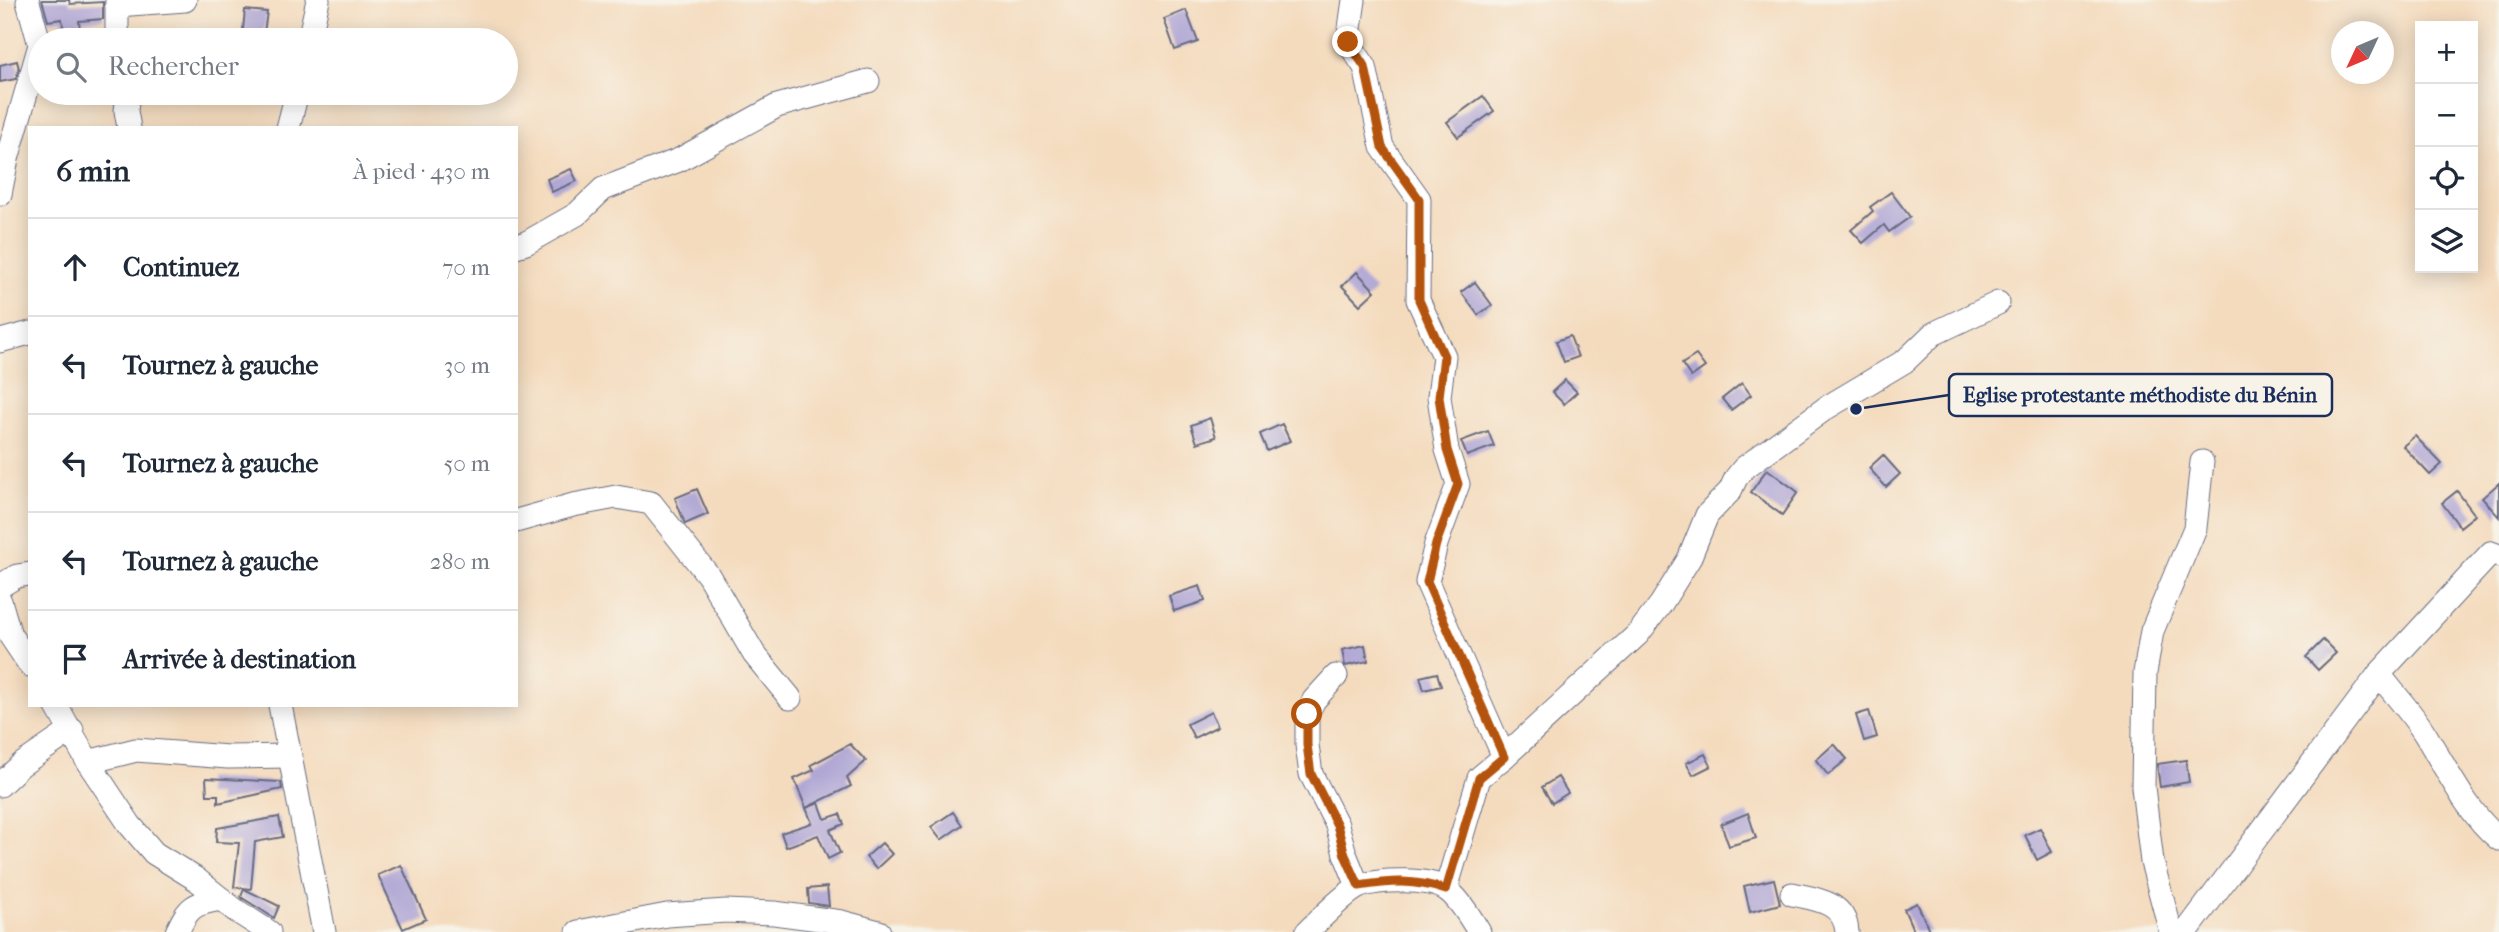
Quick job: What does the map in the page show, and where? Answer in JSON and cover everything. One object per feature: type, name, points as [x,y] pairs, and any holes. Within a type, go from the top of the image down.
[{"type":"street","points":[[117,28],[117,3],[185,0]]},
{"type":"street","points":[[312,28],[318,0]]},
{"type":"street","points":[[1354,0],[1348,42],[1365,67],[1382,147],[1419,199],[1419,300],[1444,356],[1439,397],[1447,450],[1458,484],[1436,544],[1427,582],[1504,757]]},
{"type":"street","points":[[28,2],[35,28]]},
{"type":"street","points":[[518,245],[577,214],[603,189],[679,160],[777,106],[868,81]]},
{"type":"street","points":[[0,194],[28,84]]},
{"type":"street","points":[[126,105],[129,126]]},
{"type":"street","points":[[289,126],[294,105]]},
{"type":"street","points":[[1446,890],[1479,778],[1638,634],[1661,604],[1689,559],[1707,515],[1730,491],[1735,478],[1744,468],[1826,408],[1905,361],[1933,334],[1998,303]]},
{"type":"street","points":[[0,341],[28,334]]},
{"type":"street","points":[[2171,932],[2152,862],[2143,787],[2145,673],[2152,631],[2195,528],[2202,462]]},
{"type":"street","points":[[518,520],[615,497],[651,503],[708,575],[754,654],[790,698]]},
{"type":"street","points":[[2186,932],[2379,674],[2496,552]]},
{"type":"street","points":[[0,586],[28,574]]},
{"type":"street","points":[[0,601],[20,631],[28,658]]},
{"type":"street","points":[[2379,674],[2423,732],[2462,794],[2489,831],[2499,839]]},
{"type":"street","points":[[1336,676],[1314,700],[1307,714],[1307,745],[1311,774],[1337,825],[1345,855],[1359,886]]},
{"type":"street","points":[[57,707],[88,761],[130,825],[154,853],[196,878],[221,900],[269,932]]},
{"type":"street","points":[[280,707],[324,932]]},
{"type":"street","points":[[0,785],[21,765],[72,730]]},
{"type":"street","points":[[88,761],[136,750],[228,757],[288,756]]},
{"type":"street","points":[[1307,932],[1359,886],[1391,881],[1423,882],[1446,890],[1470,916],[1479,932]]},
{"type":"street","points":[[1792,894],[1825,902],[1837,909],[1846,923],[1847,932]]},
{"type":"street","points":[[177,932],[191,908],[197,904],[221,900]]},
{"type":"street","points":[[578,932],[667,915],[726,911],[774,913],[842,922],[879,932]]},
{"type":"building","points":[[42,0],[69,0],[70,4],[103,2],[103,19],[79,21],[80,28],[63,28],[62,19],[48,21]]},
{"type":"building","points":[[245,10],[267,12],[265,28],[243,28]]},
{"type":"building","points":[[1186,10],[1198,42],[1175,50],[1164,19]]},
{"type":"building","points":[[17,61],[19,69],[16,79],[0,82],[0,65]]},
{"type":"building","points":[[1483,96],[1494,111],[1458,137],[1447,122]]},
{"type":"building","points":[[571,169],[577,181],[552,192],[547,179]]},
{"type":"building","points":[[1891,192],[1910,217],[1889,232],[1884,225],[1863,243],[1851,230],[1873,211],[1870,207]]},
{"type":"building","points":[[1357,272],[1375,291],[1360,305],[1342,286]]},
{"type":"building","points":[[1475,282],[1492,305],[1478,315],[1461,292]]},
{"type":"building","points":[[1570,336],[1578,357],[1564,362],[1556,341]]},
{"type":"building","points":[[1696,355],[1705,367],[1691,377],[1682,364]]},
{"type":"building","points":[[1565,380],[1577,392],[1564,404],[1552,392]]},
{"type":"building","points":[[1742,383],[1751,395],[1731,410],[1722,399]]},
{"type":"building","points":[[1210,418],[1216,437],[1197,443],[1191,425]]},
{"type":"building","points":[[1282,424],[1290,441],[1267,451],[1260,434]]},
{"type":"building","points":[[1488,431],[1494,446],[1467,456],[1461,441]]},
{"type":"building","points":[[2415,436],[2442,464],[2430,475],[2403,446]]},
{"type":"building","points":[[1883,455],[1900,474],[1886,487],[1869,468]]},
{"type":"building","points":[[1767,469],[1798,492],[1782,515],[1751,492]]},
{"type":"building","points":[[2499,483],[2499,517],[2482,498]]},
{"type":"building","points":[[697,489],[708,514],[685,524],[675,498]]},
{"type":"building","points":[[2457,491],[2475,515],[2460,527],[2442,503]]},
{"type":"building","points":[[1200,586],[1205,601],[1174,611],[1169,596]]},
{"type":"building","points":[[2323,640],[2336,653],[2318,670],[2306,657]]},
{"type":"building","points":[[1365,645],[1368,661],[1345,666],[1342,650]]},
{"type":"building","points":[[1437,673],[1441,686],[1424,690],[1420,677]]},
{"type":"building","points":[[1869,711],[1877,737],[1864,741],[1856,715]]},
{"type":"building","points":[[1211,712],[1218,726],[1194,738],[1187,724]]},
{"type":"building","points":[[850,744],[866,761],[847,778],[851,786],[806,808],[794,779],[814,770],[811,765]]},
{"type":"building","points":[[1834,744],[1847,759],[1828,775],[1816,760]]},
{"type":"building","points":[[1705,754],[1711,766],[1693,775],[1686,763]]},
{"type":"building","points":[[2186,760],[2189,782],[2160,787],[2157,764]]},
{"type":"building","points":[[1558,777],[1568,793],[1552,803],[1542,787]]},
{"type":"building","points":[[206,778],[281,782],[282,789],[218,803],[218,795],[207,795]]},
{"type":"building","points":[[819,803],[825,819],[840,814],[844,824],[830,830],[840,853],[828,859],[818,835],[786,847],[781,833],[812,823],[806,808]]},
{"type":"building","points":[[953,812],[962,825],[941,840],[931,827]]},
{"type":"building","points":[[1748,813],[1756,838],[1729,846],[1721,824]]},
{"type":"building","points":[[279,817],[283,837],[255,842],[251,889],[234,887],[239,843],[216,842],[217,828]]},
{"type":"building","points":[[2040,828],[2052,852],[2037,860],[2025,835]]},
{"type":"building","points":[[882,843],[892,854],[876,869],[866,857]]},
{"type":"building","points":[[401,865],[426,919],[403,929],[378,875]]},
{"type":"building","points":[[1774,879],[1780,904],[1750,912],[1744,886]]},
{"type":"building","points":[[827,887],[829,906],[809,903],[808,889]]},
{"type":"building","points":[[244,889],[279,906],[274,918],[241,897]]},
{"type":"building","points":[[1917,903],[1930,932],[1914,932],[1904,909]]},
{"type":"place","name":"Eglise protestante méthodiste du Bénin","points":[[1856,409]]},
{"type":"route","points":[[1307,714],[1311,774],[1337,825],[1345,855],[1359,886],[1391,881],[1423,882],[1446,890],[1479,778],[1504,757],[1427,582],[1436,544],[1458,484],[1447,450],[1439,397],[1444,356],[1419,300],[1419,199],[1382,147],[1365,67],[1348,42]]}]
